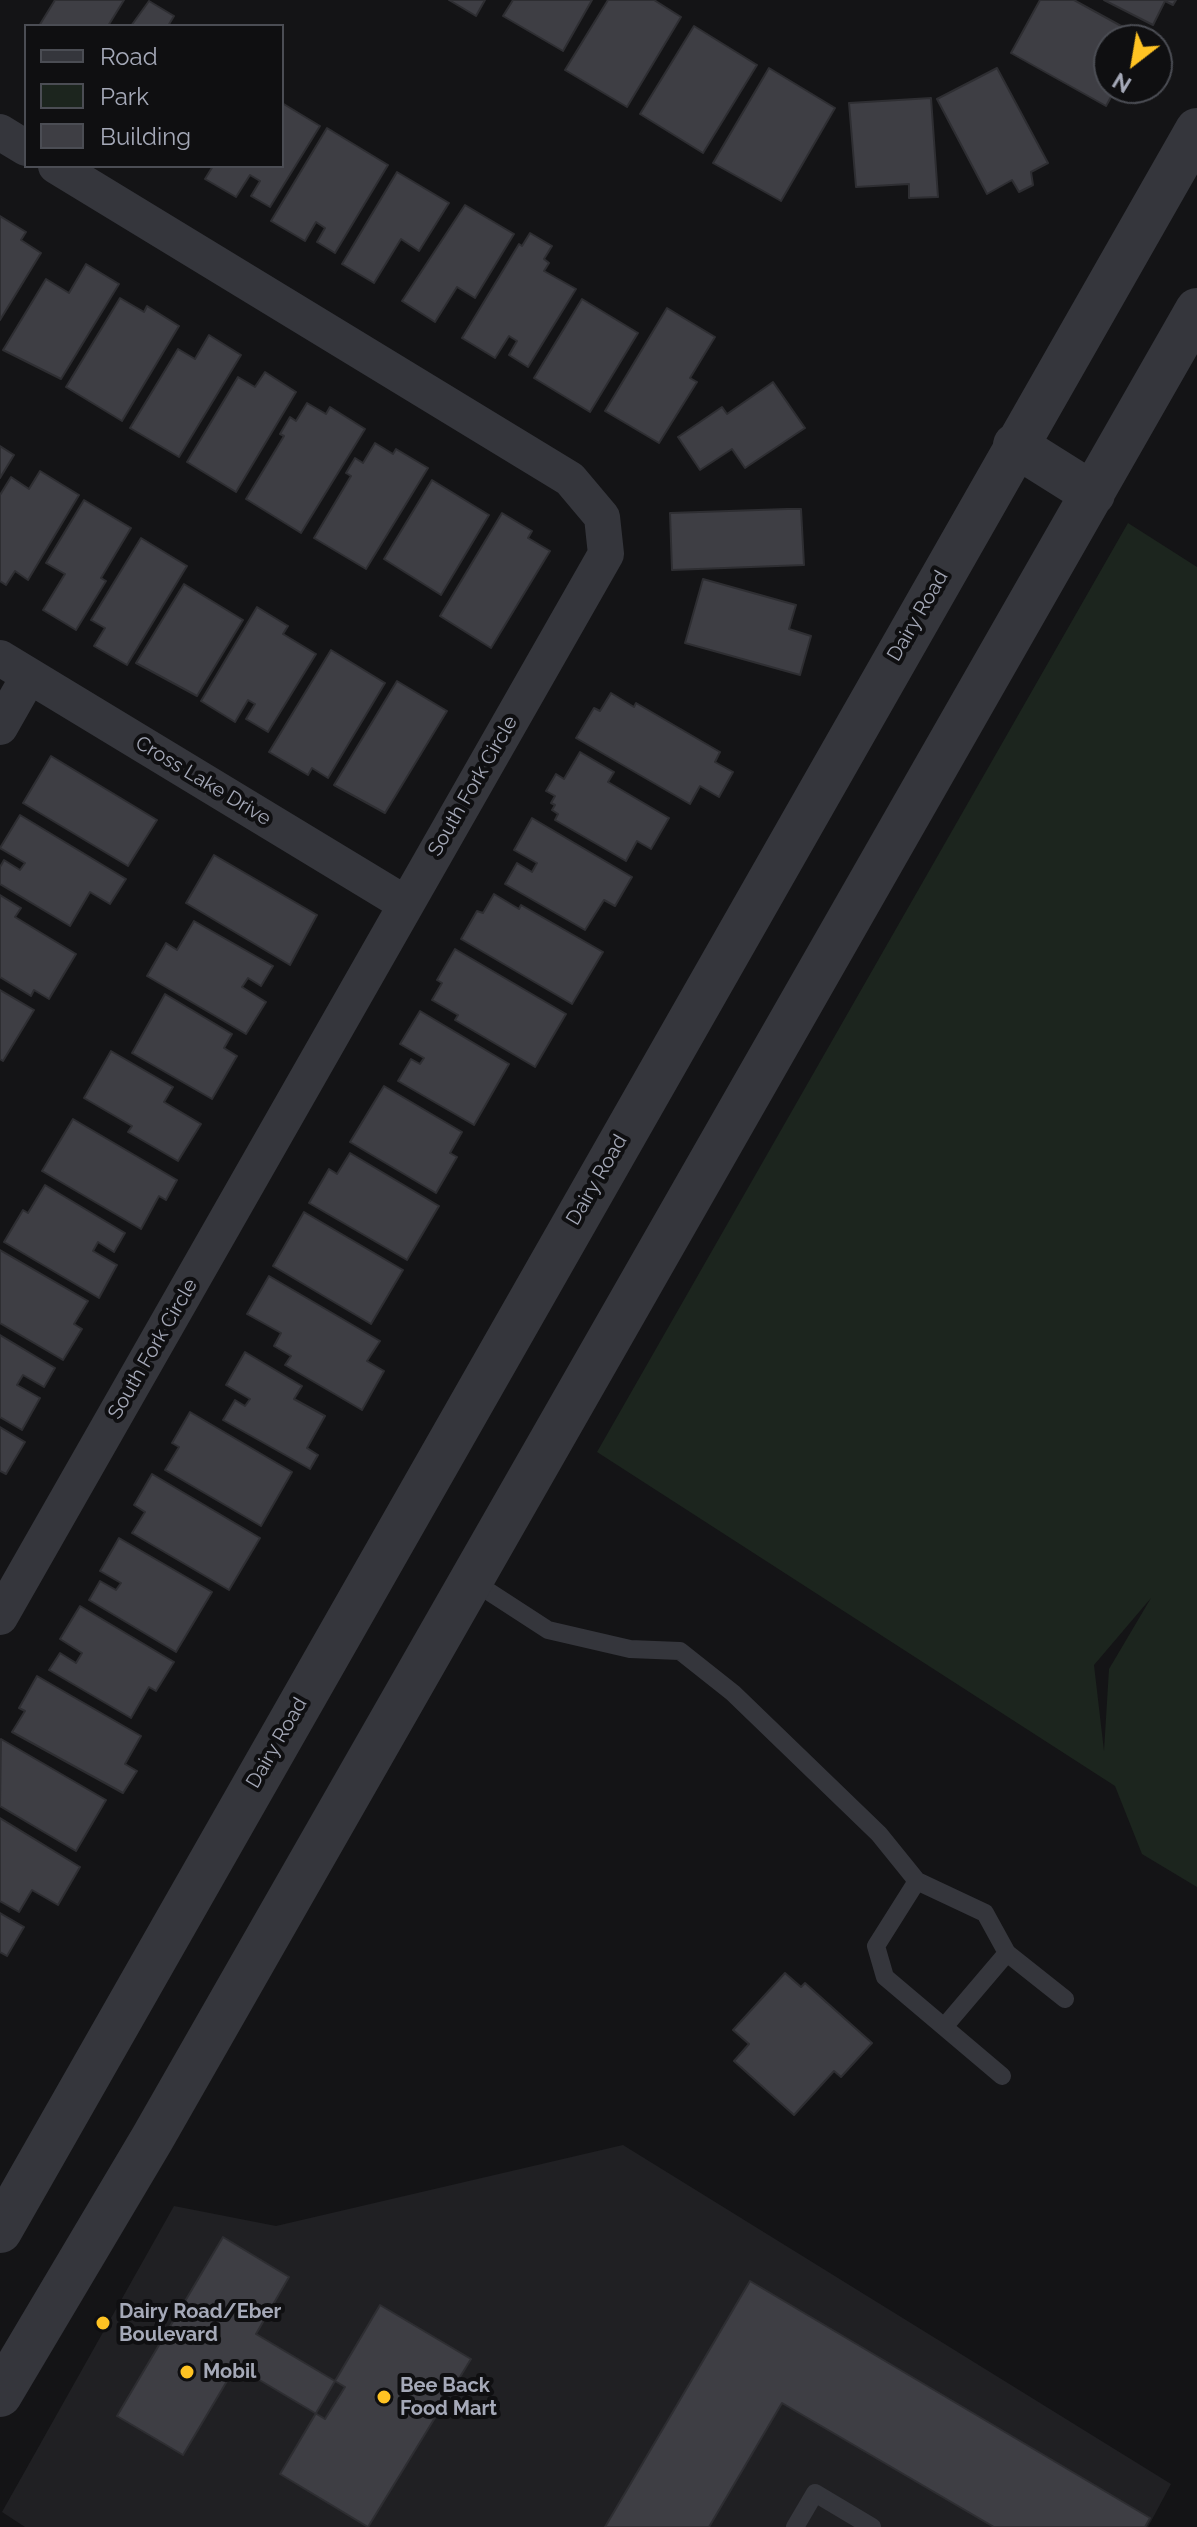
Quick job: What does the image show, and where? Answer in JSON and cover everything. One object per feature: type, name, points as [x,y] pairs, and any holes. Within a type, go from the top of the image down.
[{"type":"street","name":"Dairy Road","points":[[0,2231],[1197,130]]},
{"type":"street","points":[[0,132],[24,147]]},
{"type":"street","name":"South Fork Circle","points":[[0,1617],[606,554],[602,517],[570,479],[59,168]]},
{"type":"street","points":[[0,2395],[152,2139],[1197,310]]},
{"type":"street","points":[[1015,445],[1093,494]]},
{"type":"street","points":[[0,727],[15,667]]},
{"type":"street","name":"Cross Lake Drive","points":[[15,667],[406,904]]},
{"type":"lane","points":[[471,1580],[548,1630],[630,1649],[680,1651],[744,1703],[879,1834],[917,1881],[985,1913],[1007,1953],[1065,1999]]},
{"type":"lane","points":[[917,1881],[876,1946],[885,1977],[1002,2076]]},
{"type":"lane","points":[[944,2027],[1007,1953]]},
{"type":"lane","points":[[795,2527],[815,2493],[872,2527]]},
{"type":"shaded area","points":[[623,2145],[1171,2484],[1148,2527],[25,2527],[2,2512],[174,2206],[276,2226]]},
{"type":"green space","points":[[1128,523],[1197,567],[1197,1887],[1142,1854],[1115,1786],[597,1452]],"holes":[[[1151,1598],[1109,1669],[1104,1751],[1094,1665]]]},
{"type":"building","points":[[55,0],[124,0],[109,24],[40,24]]},
{"type":"building","points":[[449,0],[485,0],[476,16]]},
{"type":"building","points":[[513,0],[592,0],[563,51],[503,16]]},
{"type":"building","points":[[608,0],[654,0],[681,17],[627,107],[565,70]]},
{"type":"building","points":[[1040,0],[1074,0],[1118,24],[1093,24],[1093,99],[1011,53]]},
{"type":"building","points":[[1104,0],[1176,0],[1173,5],[1165,1],[1151,24]]},
{"type":"building","points":[[149,1],[174,16],[169,24],[132,24]]},
{"type":"building","points":[[694,26],[757,65],[703,153],[640,114]]},
{"type":"building","points":[[769,68],[835,108],[781,201],[713,163]]},
{"type":"building","points":[[997,68],[1048,163],[1031,172],[1033,185],[1019,192],[1012,180],[987,194],[937,99]]},
{"type":"building","points":[[931,98],[938,197],[909,198],[909,184],[856,187],[849,103]]},
{"type":"building","points":[[284,104],[320,126],[270,207],[251,196],[260,181],[250,175],[236,197],[205,179],[212,168],[284,168]]},
{"type":"building","points":[[327,128],[388,165],[335,253],[317,242],[325,228],[316,222],[305,241],[271,221]]},
{"type":"building","points":[[397,172],[449,203],[419,251],[401,239],[374,283],[342,264]]},
{"type":"building","points":[[465,205],[514,234],[475,298],[457,287],[435,322],[402,301]]},
{"type":"building","points":[[0,216],[26,232],[21,240],[41,253],[0,320]]},
{"type":"building","points":[[530,233],[552,246],[544,259],[549,263],[544,271],[576,289],[528,367],[509,355],[517,341],[509,336],[495,358],[462,338],[519,244],[522,246]]},
{"type":"building","points":[[86,264],[119,284],[61,379],[3,350],[46,279],[69,293]]},
{"type":"building","points":[[120,298],[144,312],[147,306],[179,326],[122,421],[66,387]]},
{"type":"building","points":[[582,299],[638,333],[590,412],[534,378]]},
{"type":"building","points":[[667,308],[715,337],[690,378],[697,382],[659,443],[605,411]]},
{"type":"building","points":[[209,335],[241,355],[179,457],[130,428],[178,349],[195,359]]},
{"type":"building","points":[[265,372],[296,392],[236,492],[187,462],[238,377],[255,387]]},
{"type":"building","points":[[773,382],[805,428],[745,468],[732,449],[700,470],[678,437],[722,407],[727,414]]},
{"type":"building","points":[[307,403],[326,414],[330,407],[365,429],[301,533],[246,499],[284,436],[280,434],[290,417],[296,421]]},
{"type":"building","points":[[375,443],[393,454],[396,449],[428,468],[366,569],[314,538],[351,476],[346,473],[355,458],[363,463]]},
{"type":"building","points":[[0,446],[14,455],[0,478]]},
{"type":"building","points":[[40,471],[79,495],[28,580],[15,571],[6,585],[0,581],[0,495],[11,477],[29,489]]},
{"type":"building","points":[[432,480],[489,515],[441,595],[384,559]]},
{"type":"building","points":[[84,500],[131,528],[101,578],[106,581],[76,630],[43,610],[65,574],[46,563]]},
{"type":"building","points":[[801,509],[804,565],[672,570],[670,513]]},
{"type":"building","points":[[502,513],[532,531],[528,538],[550,551],[491,648],[440,616]]},
{"type":"building","points":[[141,538],[187,566],[127,665],[94,646],[105,628],[91,620]]},
{"type":"building","points":[[703,579],[796,605],[789,629],[811,636],[800,675],[685,643]]},
{"type":"building","points":[[184,584],[243,620],[197,696],[136,663]]},
{"type":"building","points":[[257,607],[288,626],[283,634],[316,654],[268,732],[246,719],[255,704],[248,700],[235,722],[201,701]]},
{"type":"building","points":[[331,650],[385,683],[328,778],[312,768],[308,775],[269,752]]},
{"type":"building","points":[[397,681],[447,711],[385,813],[334,785]]},
{"type":"building","points":[[611,693],[634,707],[636,703],[720,752],[715,762],[733,772],[719,797],[700,786],[690,804],[576,738],[594,708],[600,711]]},
{"type":"building","points":[[580,752],[614,772],[608,782],[669,818],[651,849],[637,841],[626,861],[555,820],[558,814],[552,810],[555,805],[551,803],[555,796],[546,791],[556,774],[564,779]]},
{"type":"building","points":[[51,756],[157,820],[128,866],[23,803]]},
{"type":"building","points":[[20,815],[126,879],[110,904],[90,892],[70,926],[0,884],[0,867],[4,860],[20,870],[25,863],[0,848]]},
{"type":"building","points":[[532,818],[632,877],[615,906],[604,900],[585,930],[505,884],[517,863],[532,872],[537,863],[514,850]]},
{"type":"building","points":[[214,855],[317,915],[290,965],[186,903]]},
{"type":"building","points":[[494,894],[519,909],[521,905],[603,952],[572,1004],[461,939],[477,911],[483,913]]},
{"type":"building","points":[[0,895],[21,908],[15,917],[76,954],[49,999],[34,990],[31,996],[0,977]]},
{"type":"building","points":[[194,921],[273,966],[261,986],[248,978],[242,987],[266,1002],[246,1034],[147,976],[166,943],[177,950]]},
{"type":"building","points":[[455,949],[566,1014],[535,1067],[455,1020],[458,1015],[432,1000],[442,983],[437,980]]},
{"type":"building","points":[[0,990],[34,1010],[3,1061],[0,1059]]},
{"type":"building","points":[[165,994],[232,1034],[224,1048],[237,1056],[212,1099],[132,1053]]},
{"type":"building","points":[[420,1011],[509,1064],[474,1125],[398,1081],[411,1059],[420,1064],[424,1058],[400,1044]]},
{"type":"building","points":[[111,1051],[173,1087],[164,1102],[201,1124],[178,1161],[128,1132],[132,1126],[84,1098]]},
{"type":"building","points":[[384,1086],[462,1132],[450,1153],[457,1157],[436,1193],[350,1142]]},
{"type":"building","points":[[73,1119],[177,1180],[166,1200],[159,1196],[141,1229],[42,1171]]},
{"type":"building","points":[[350,1153],[439,1206],[407,1260],[309,1203],[329,1169],[337,1174]]},
{"type":"building","points":[[45,1185],[125,1233],[114,1252],[98,1242],[93,1251],[117,1265],[99,1298],[4,1242],[23,1210],[28,1213]]},
{"type":"building","points":[[304,1212],[403,1270],[371,1324],[273,1266]]},
{"type":"building","points":[[0,1250],[88,1301],[74,1324],[82,1329],[63,1360],[0,1323]]},
{"type":"building","points":[[269,1276],[380,1341],[367,1361],[384,1371],[362,1410],[285,1365],[291,1356],[274,1346],[281,1333],[247,1314]]},
{"type":"building","points":[[0,1335],[55,1368],[44,1387],[23,1375],[17,1385],[40,1398],[22,1430],[0,1417]]},
{"type":"building","points":[[245,1352],[302,1386],[294,1399],[325,1416],[307,1448],[318,1455],[310,1469],[223,1420],[235,1400],[245,1406],[250,1399],[226,1385]]},
{"type":"building","points":[[190,1412],[292,1472],[261,1526],[165,1470],[179,1447],[172,1443]]},
{"type":"building","points":[[0,1427],[25,1442],[6,1474],[0,1471]]},
{"type":"building","points":[[152,1474],[260,1538],[229,1590],[132,1533],[145,1512],[134,1505]]},
{"type":"building","points":[[119,1538],[212,1592],[176,1652],[89,1600],[100,1581],[116,1590],[121,1583],[100,1571]]},
{"type":"building","points":[[80,1606],[174,1662],[156,1691],[149,1687],[131,1718],[49,1670],[60,1653],[76,1663],[82,1653],[60,1639]]},
{"type":"building","points":[[37,1676],[141,1736],[125,1764],[137,1771],[123,1793],[12,1732],[25,1711],[19,1708]]},
{"type":"building","points":[[1,1739],[106,1800],[76,1851],[0,1806]]},
{"type":"building","points":[[0,1818],[80,1867],[58,1905],[32,1890],[19,1912],[0,1901]]},
{"type":"building","points":[[0,1913],[24,1927],[7,1956],[0,1952]]},
{"type":"building","points":[[785,1973],[801,1987],[805,1983],[872,2043],[841,2077],[834,2071],[794,2115],[734,2061],[749,2044],[733,2030]]},
{"type":"building","points":[[223,2237],[289,2277],[256,2334],[345,2387],[325,2419],[236,2366],[183,2455],[117,2416]]},
{"type":"building","points":[[750,2281],[1150,2518],[1145,2527],[994,2527],[782,2403],[709,2527],[605,2527]]},
{"type":"building","points":[[380,2305],[471,2359],[368,2527],[280,2474]]},
{"type":"place","name":"Dairy Road/Eber Boulevard","points":[[103,2323]]},
{"type":"place","name":"Mobil","points":[[187,2372]]},
{"type":"place","name":"Bee Back Food Mart","points":[[384,2397]]}]
